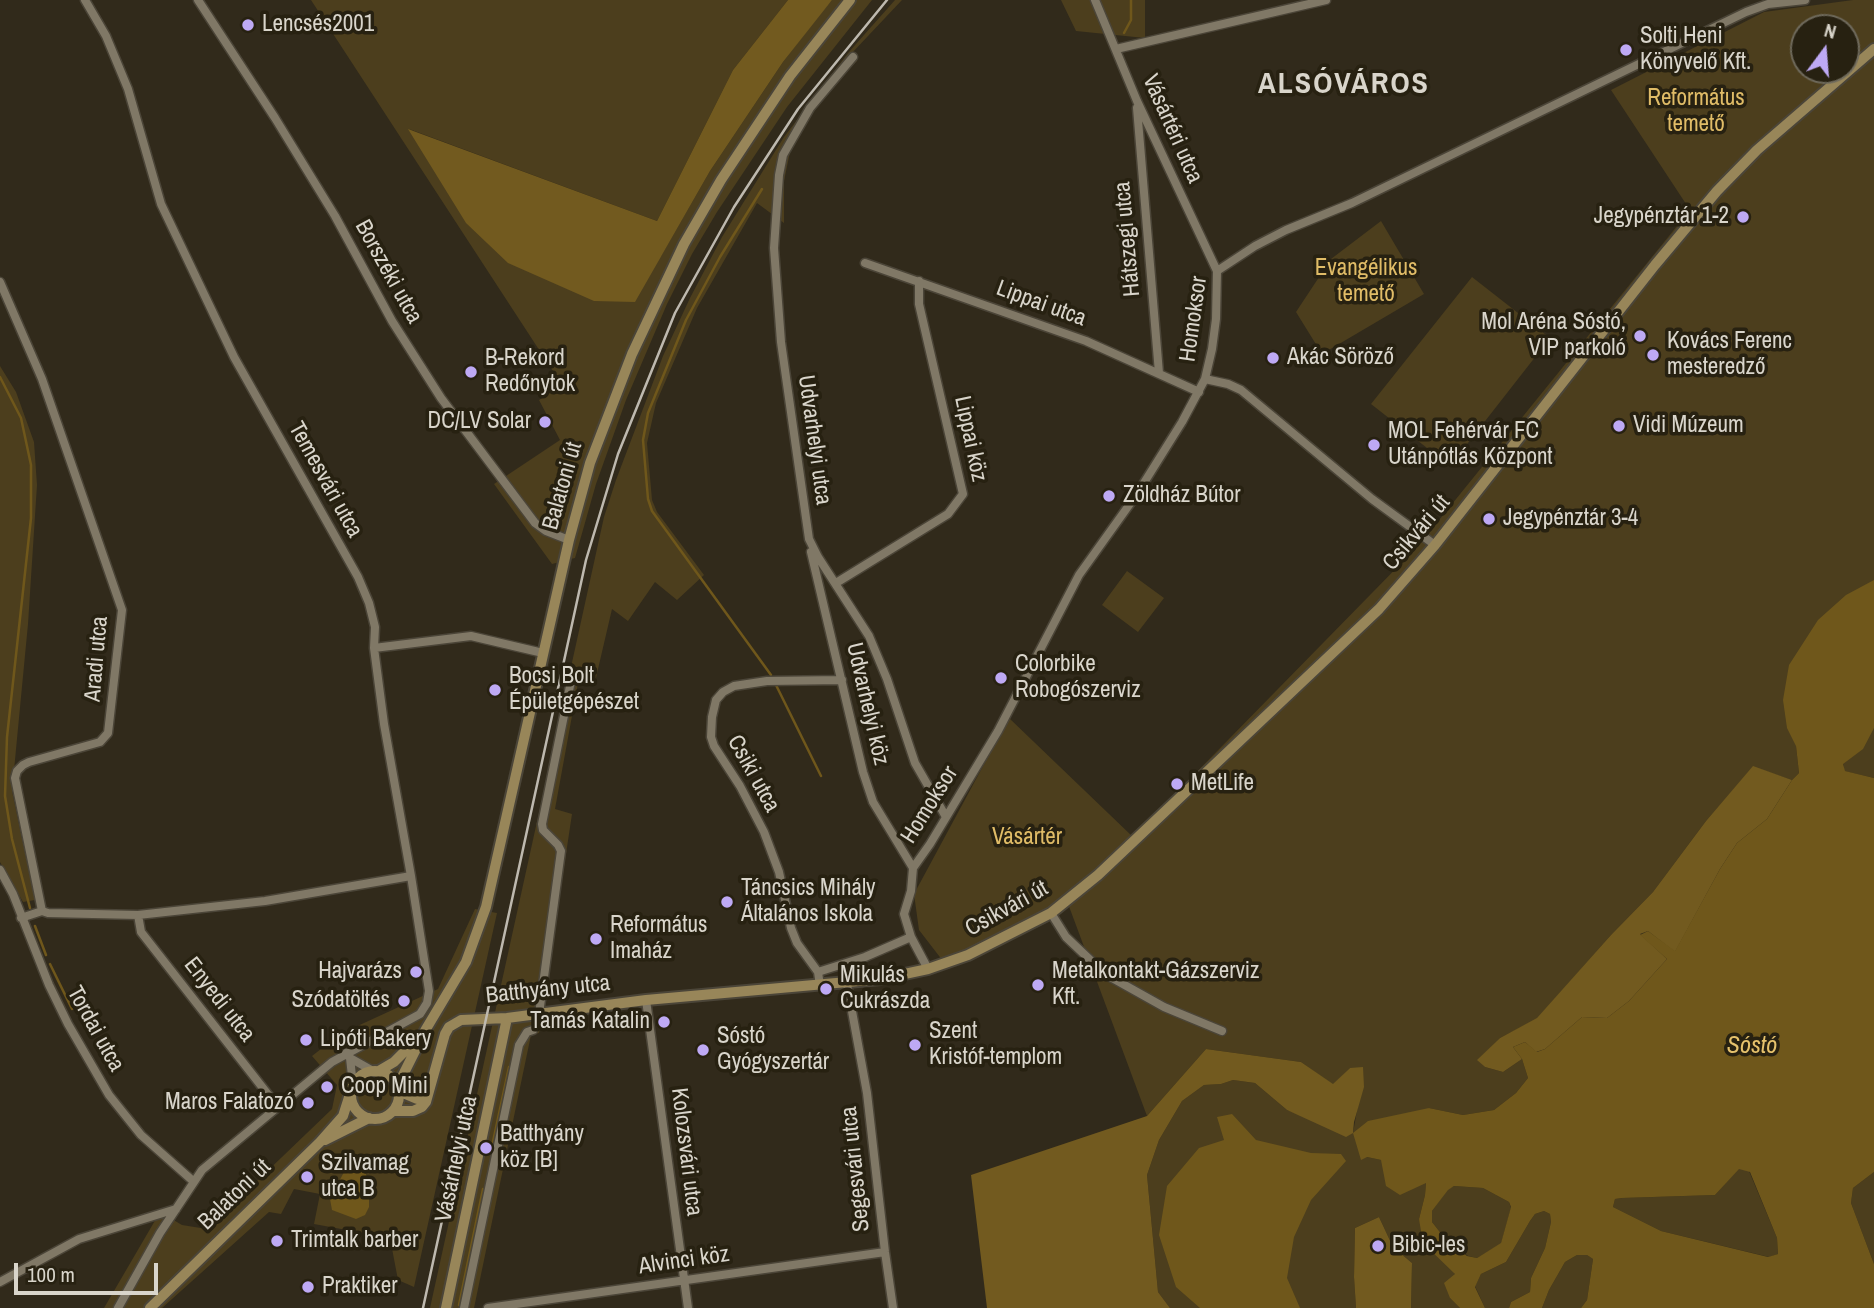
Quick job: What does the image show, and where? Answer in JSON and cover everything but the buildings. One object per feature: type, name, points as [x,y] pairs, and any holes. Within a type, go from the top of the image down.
[{"type":"street","name":"Temesvári utca","points":[[85,0],[106,36],[128,89],[155,189],[167,215],[234,357],[365,590],[375,627],[374,648],[384,724],[429,985],[425,1008],[411,1020],[348,1056]]},
{"type":"street","name":"Borszéki utca","points":[[198,0],[335,216],[392,321],[441,398],[535,523],[546,531],[569,540]]},
{"type":"street","name":"Balatoni út","points":[[398,1089],[426,1029],[466,962],[486,907],[569,540],[590,463],[612,402],[650,313],[720,180],[768,106],[850,0]]},
{"type":"street","name":"Vásártéri utca","points":[[1095,0],[1137,101],[1217,271]]},
{"type":"street","points":[[1116,50],[1326,0]]},
{"type":"street","name":"Homoksor","points":[[928,969],[904,914],[911,891],[913,868],[1003,720],[1079,575],[1143,484],[1199,392],[1205,379],[1216,319],[1217,271],[1286,230],[1364,197],[1746,12],[1768,4],[1805,0]]},
{"type":"street","name":"Csikvári út","points":[[928,969],[988,947],[1051,913],[1098,875],[1318,669],[1379,609],[1435,545],[1655,265],[1717,191],[1757,150],[1874,49]]},
{"type":"street","name":"Udvarhelyi utca","points":[[853,57],[810,108],[783,155],[778,183],[774,248],[782,355],[809,539],[869,636],[887,679],[915,763],[946,817]]},
{"type":"street","name":"Hátszegi utca","points":[[1137,101],[1158,373]]},
{"type":"street","name":"Lippai utca","points":[[865,263],[1086,341],[1199,392]]},
{"type":"street","name":"Lippai köz","points":[[836,583],[948,514],[964,494],[919,304],[919,281]]},
{"type":"street","name":"Aradi utca","points":[[0,282],[42,379],[122,610],[108,733],[100,742],[29,762],[17,771],[15,778],[42,911]]},
{"type":"street","points":[[1205,379],[1241,390],[1372,499],[1435,545]]},
{"type":"street","name":"Udvarhelyi köz","points":[[809,539],[857,753],[873,802],[913,868]]},
{"type":"street","points":[[374,648],[471,636],[543,653]]},
{"type":"street","name":"Csiki utca","points":[[820,986],[818,972],[797,943],[791,928],[779,872],[764,832],[736,779],[714,746],[711,737],[712,717],[716,700],[734,686],[767,681],[842,680]]},
{"type":"street","points":[[539,1014],[561,851],[543,830],[542,824],[571,681]]},
{"type":"street","name":"Tordai utca","points":[[0,870],[13,894],[58,1004],[109,1095],[141,1135],[192,1187]]},
{"type":"street","points":[[21,918],[42,911],[138,915],[265,901],[411,876]]},
{"type":"street","points":[[1051,913],[1066,937],[1105,974],[1164,1007],[1222,1031]]},
{"type":"street","name":"Enyedi utca","points":[[138,915],[141,932],[277,1106]]},
{"type":"street","points":[[818,972],[865,957],[912,937]]},
{"type":"street","name":"Batthyány utca","points":[[393,1111],[413,1111],[426,1102],[449,1027],[461,1020],[507,1018],[646,1000],[847,984],[928,969]]},
{"type":"street","name":"Segesvári utca","points":[[847,984],[867,1093],[893,1308]]},
{"type":"street","name":"Kolozsvári utca","points":[[646,1000],[688,1308]]},
{"type":"street","name":"Vásárhelyi utca","points":[[447,1308],[507,1018]]},
{"type":"street","name":"Balatoni út","points":[[375,1071],[394,1062],[426,1029]]},
{"type":"street","points":[[464,1308],[519,1045],[527,1032],[533,1030]]},
{"type":"street","points":[[118,1308],[176,1209],[207,1165],[277,1106],[348,1056]]},
{"type":"street","points":[[348,1056],[390,1076],[398,1089],[416,1099],[426,1095],[429,1089]]},
{"type":"street","points":[[348,1056],[353,1105],[357,1111],[369,1118],[385,1117],[393,1111],[398,1101],[398,1089]]},
{"type":"street","points":[[352,1088],[361,1076],[375,1071]]},
{"type":"street","name":"Balatoni út","points":[[149,1308],[320,1142],[342,1116],[352,1088]]},
{"type":"street","name":"Balatoni út","points":[[320,1142],[369,1118]]},
{"type":"street","points":[[0,1282],[79,1239],[176,1209]]},
{"type":"street","name":"Alvinci köz","points":[[488,1308],[885,1252]]},
{"type":"green space","points":[[311,0],[788,0],[733,70],[657,221],[409,129],[661,256],[710,171],[783,62],[823,10],[832,0],[872,0],[787,107],[692,254],[667,304],[626,400],[596,484],[575,558],[552,564],[494,484],[560,440],[539,400],[562,385]]},
{"type":"green space","points":[[895,0],[902,0],[851,54],[857,61],[830,89],[803,126],[790,152],[784,181],[784,223],[757,203],[697,308],[656,403],[647,443],[652,500],[657,512],[704,575],[677,600],[655,582],[628,621],[612,609],[595,682],[578,683],[555,809],[572,814],[539,1033],[531,1035],[474,1308],[430,1308],[604,517],[616,480],[663,356],[722,237],[784,137],[848,53]]},
{"type":"green space","points":[[1061,0],[1145,0],[1145,38],[1076,31]]},
{"type":"green space","points":[[1853,0],[1874,0],[1874,714],[1855,732],[1874,728],[1874,778],[1844,771],[1843,763],[1796,746],[1799,773],[1792,780],[1753,767],[1706,821],[1653,892],[1537,1019],[1500,1038],[1478,1060],[1485,1067],[1503,1072],[1522,1059],[1528,1078],[1516,1093],[1494,1110],[1463,1115],[1429,1108],[1367,1157],[1381,1160],[1426,1183],[1419,1219],[1455,1274],[1450,1298],[1460,1308],[1411,1308],[1412,1263],[1393,1247],[1379,1217],[1355,1228],[1356,1308],[1170,1308],[1158,1292],[1147,1175],[1159,1140],[1182,1101],[1204,1085],[1233,1080],[1255,1083],[1287,1110],[1353,1133],[1358,1105],[1350,1068],[1333,1085],[1301,1062],[1206,1049],[1147,1116],[1067,901],[946,965],[919,930],[914,894],[1009,718],[1133,837],[1418,546],[1690,210],[1611,90],[1764,12]]},
{"type":"green space","name":"Evangélikus temető","points":[[1381,221],[1424,294],[1322,354],[1296,312],[1331,259]]},
{"type":"green space","points":[[1472,277],[1550,338],[1450,466],[1371,404]]},
{"type":"green space","points":[[0,366],[16,392],[34,442],[37,485],[28,624],[12,791],[35,900],[23,902],[0,862]]},
{"type":"green space","points":[[1127,571],[1164,598],[1138,632],[1102,605]]},
{"type":"green space","points":[[475,909],[497,913],[414,1287],[398,1280],[390,1238],[314,1224],[320,1194],[294,1189],[281,1214],[269,1212],[162,1308],[104,1308],[160,1212],[182,1225],[207,1229],[332,1109],[337,1085],[312,1056],[340,1034],[438,989]]},
{"type":"green space","points":[[1739,1168],[1749,1171],[1777,1238],[1778,1254],[1769,1257],[1661,1231],[1613,1207],[1615,1199],[1622,1198],[1715,1195]]},
{"type":"green space","points":[[1874,1172],[1874,1264],[1851,1203],[1853,1188]]},
{"type":"green space","points":[[1454,1186],[1483,1188],[1509,1202],[1511,1208],[1501,1244],[1477,1258],[1468,1256],[1443,1236],[1432,1222],[1432,1211],[1448,1189]]},
{"type":"green space","points":[[1544,1211],[1550,1214],[1551,1222],[1545,1248],[1531,1278],[1530,1292],[1511,1302],[1509,1308],[1485,1308],[1475,1286],[1481,1274],[1506,1262],[1535,1214]]},
{"type":"green space","points":[[1577,1255],[1587,1255],[1593,1259],[1587,1300],[1581,1308],[1542,1308],[1565,1262]]},
{"type":"shaded area","points":[[788,0],[832,0],[783,62],[710,171],[635,302],[594,301],[508,263],[466,223],[408,129],[657,221],[733,70]]},
{"type":"shaded area","points":[[1753,766],[1792,780],[1767,819],[1737,843],[1675,952],[1648,931],[1640,934],[1667,959],[1629,1001],[1607,1018],[1582,1017],[1545,1049],[1536,1052],[1525,1042],[1513,1047],[1522,1059],[1503,1072],[1485,1067],[1477,1060],[1500,1038],[1537,1018],[1653,892],[1706,821]]},
{"type":"shaded area","points":[[1206,1049],[1301,1062],[1333,1084],[1350,1068],[1363,1067],[1364,1087],[1353,1133],[1346,1137],[1287,1110],[1255,1083],[1233,1080],[1204,1085],[1182,1101],[1159,1140],[1147,1175],[1158,1292],[1170,1308],[987,1308],[971,1175],[1147,1116]]},
{"type":"shaded area","points":[[1379,1217],[1393,1247],[1412,1263],[1411,1308],[1356,1308],[1355,1228]]},
{"type":"water","name":"Sóstó","points":[[1874,580],[1874,728],[1863,749],[1843,764],[1845,771],[1874,778],[1874,1172],[1853,1188],[1851,1203],[1874,1264],[1874,1308],[1581,1308],[1587,1300],[1593,1259],[1587,1255],[1577,1255],[1565,1262],[1542,1308],[1509,1308],[1511,1302],[1530,1292],[1531,1278],[1545,1248],[1551,1222],[1550,1214],[1544,1211],[1535,1214],[1506,1262],[1481,1274],[1475,1287],[1485,1308],[1460,1308],[1450,1298],[1444,1283],[1455,1274],[1423,1243],[1419,1219],[1426,1183],[1400,1195],[1386,1186],[1381,1160],[1367,1157],[1361,1160],[1353,1133],[1368,1121],[1429,1108],[1463,1115],[1494,1110],[1516,1093],[1528,1078],[1522,1059],[1513,1047],[1525,1042],[1537,1052],[1545,1049],[1582,1017],[1607,1018],[1629,1001],[1667,959],[1640,935],[1648,931],[1675,951],[1737,843],[1767,819],[1799,773],[1796,746],[1787,728],[1783,700],[1789,665],[1818,620],[1846,595]],"holes":[[[1739,1169],[1750,1172],[1777,1238],[1778,1254],[1768,1257],[1661,1231],[1613,1207],[1615,1199],[1622,1198],[1715,1195]],[[1454,1186],[1483,1188],[1509,1202],[1511,1207],[1501,1243],[1477,1258],[1467,1256],[1443,1236],[1432,1222],[1432,1211]]]},
{"type":"water","points":[[1232,1114],[1256,1140],[1311,1153],[1341,1154],[1346,1161],[1311,1200],[1294,1237],[1287,1278],[1300,1308],[1200,1308],[1176,1287],[1159,1235],[1167,1186],[1199,1148],[1224,1140],[1217,1117]]},
{"type":"water","points":[[354,1169],[366,1174],[369,1186],[369,1207],[365,1215],[356,1219],[332,1210],[330,1199],[344,1172]]},
{"type":"waterway","points":[[1124,33],[1131,20],[1131,0]]},
{"type":"waterway","points":[[762,189],[720,257],[686,320],[648,413],[643,440],[648,499],[652,511],[771,675]]},
{"type":"waterway","points":[[0,377],[21,418],[31,465],[31,518],[7,737],[5,796],[12,839],[30,908]]},
{"type":"waterway","points":[[776,685],[821,776]]},
{"type":"waterway","points":[[35,926],[46,955]]},
{"type":"waterway","points":[[50,964],[72,1009]]},
{"type":"waterway","points":[[491,1151],[509,1067]]},
{"type":"waterway","points":[[459,1305],[483,1189]]},
{"type":"railway","points":[[423,1308],[586,560],[618,454],[675,313],[734,207],[798,109],[887,0]]},
{"type":"place","name":"Lencsés2001","points":[[248,25]]},
{"type":"place","name":"Solti Heni Könyvelő Kft.","points":[[1626,50]]},
{"type":"place","name":"Jegypénztár 1-2","points":[[1743,217]]},
{"type":"place","name":"Mol Aréna Sóstó, VIP parkoló","points":[[1640,336]]},
{"type":"place","name":"Kovács Ferenc mesteredző","points":[[1653,355]]},
{"type":"place","name":"Akác Söröző","points":[[1273,358]]},
{"type":"place","name":"B-Rekord Redőnytok","points":[[471,372]]},
{"type":"place","name":"DC/LV Solar","points":[[545,422]]},
{"type":"place","name":"Vidi Múzeum","points":[[1619,426]]},
{"type":"place","name":"MOL Fehérvár FC Utánpótlás Központ","points":[[1374,445]]},
{"type":"place","name":"Zöldház Bútor","points":[[1109,496]]},
{"type":"place","name":"Jegypénztár 3-4","points":[[1489,519]]},
{"type":"place","name":"Colorbike Robogószerviz","points":[[1001,678]]},
{"type":"place","name":"Bocsi Bolt Épületgépészet","points":[[495,690]]},
{"type":"place","name":"MetLife","points":[[1177,784]]},
{"type":"place","name":"Táncsics Mihály Általános Iskola","points":[[727,902]]},
{"type":"place","name":"Református Imaház","points":[[596,939]]},
{"type":"place","name":"Hajvarázs","points":[[416,972]]},
{"type":"place","name":"Metalkontakt-Gázszerviz Kft.","points":[[1038,985]]},
{"type":"place","name":"Mikulás Cukrászda","points":[[826,989]]},
{"type":"place","name":"Szódatöltés","points":[[404,1001]]},
{"type":"place","name":"Tamás Katalin","points":[[664,1022]]},
{"type":"place","name":"Lipóti Bakery","points":[[306,1040]]},
{"type":"place","name":"Szent Kristóf-templom","points":[[915,1045]]},
{"type":"place","name":"Sóstó Gyógyszertár","points":[[703,1050]]},
{"type":"place","name":"Coop Mini","points":[[327,1087]]},
{"type":"place","name":"Maros Falatozó","points":[[308,1103]]},
{"type":"place","name":"Batthyány köz [B]","points":[[486,1148]]},
{"type":"place","name":"Szilvamag utca B","points":[[307,1177]]},
{"type":"place","name":"Trimtalk barber","points":[[277,1241]]},
{"type":"place","name":"Bibic-les","points":[[1378,1246]]},
{"type":"place","name":"Praktiker","points":[[308,1287]]},
{"type":"district","name":"ALSÓVÁROS","points":[[1344,85]]},
{"type":"park label","name":"Református temető","points":[[1696,112]]},
{"type":"park label","name":"Vásártér","points":[[1027,838]]}]
